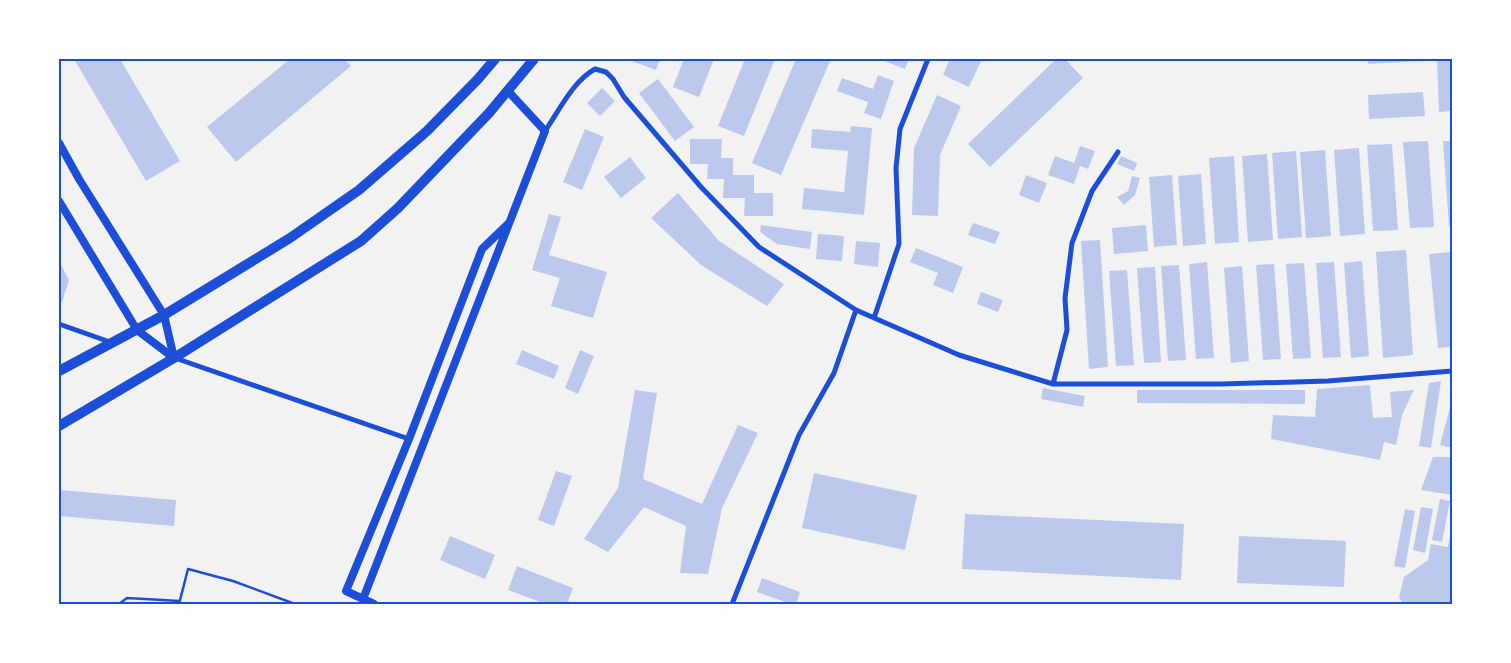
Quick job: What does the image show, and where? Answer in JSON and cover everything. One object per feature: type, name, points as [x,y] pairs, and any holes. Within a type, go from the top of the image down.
[{"type":"main road","points":[[59,371],[164,315],[290,238],[359,190],[427,131],[495,59]]},
{"type":"main road","points":[[59,426],[174,358],[361,241],[398,208],[490,113],[534,59]]},
{"type":"street","points":[[874,318],[899,244],[896,168],[900,129],[928,59]]},
{"type":"street","points":[[363,599],[539,145],[577,84],[586,74],[595,69],[606,72],[613,79],[624,97],[701,187],[759,247],[856,310],[959,354],[1053,384],[1221,384],[1328,381],[1452,371]]},
{"type":"street","points":[[508,90],[546,131]]},
{"type":"street","points":[[59,143],[79,179],[164,315],[174,358]]},
{"type":"street","points":[[1053,384],[1067,330],[1065,298],[1072,243],[1092,191],[1118,152]]},
{"type":"street","points":[[59,201],[137,330],[174,358],[409,439]]},
{"type":"street","points":[[374,604],[346,591],[409,439],[482,249],[511,221]]},
{"type":"street","points":[[732,604],[799,435],[834,373],[856,310]]},
{"type":"street","points":[[59,324],[113,343]]},
{"type":"path","points":[[119,604],[127,598],[180,603],[188,569],[233,581],[294,604]]},
{"type":"building","points":[[74,59],[120,59],[180,161],[146,181]]},
{"type":"building","points":[[290,59],[344,59],[351,66],[236,162],[207,127]]},
{"type":"building","points":[[626,59],[660,59],[656,70]]},
{"type":"building","points":[[684,59],[714,59],[699,97],[673,87]]},
{"type":"building","points":[[745,59],[775,59],[744,136],[718,126]]},
{"type":"building","points":[[796,59],[831,59],[781,175],[752,163]]},
{"type":"building","points":[[879,59],[909,59],[905,69]]},
{"type":"building","points":[[950,59],[982,59],[969,87],[943,75]]},
{"type":"building","points":[[1056,59],[1065,59],[1083,78],[990,167],[968,144]]},
{"type":"building","points":[[1368,59],[1424,59],[1424,61],[1368,64]]},
{"type":"building","points":[[1437,59],[1452,59],[1452,111],[1439,112]]},
{"type":"building","points":[[878,75],[894,81],[881,119],[864,113],[868,102],[837,91],[842,78],[873,89]]},
{"type":"building","points":[[658,79],[694,127],[675,141],[639,93]]},
{"type":"building","points":[[602,88],[615,101],[600,116],[587,103]]},
{"type":"building","points":[[1423,92],[1425,116],[1369,119],[1368,95]]},
{"type":"building","points":[[937,95],[961,106],[940,155],[938,216],[912,215],[914,148]]},
{"type":"building","points":[[851,126],[872,128],[864,215],[802,209],[804,188],[844,192],[848,151],[811,148],[812,129],[850,132]]},
{"type":"building","points":[[585,129],[604,137],[582,190],[563,182]]},
{"type":"building","points":[[690,139],[722,139],[721,158],[733,158],[733,175],[754,175],[754,193],[773,193],[773,216],[744,216],[745,198],[723,198],[724,179],[707,179],[708,164],[690,164]]},
{"type":"building","points":[[1428,141],[1434,227],[1410,228],[1403,142]]},
{"type":"building","points":[[1443,141],[1452,141],[1452,227],[1449,227]]},
{"type":"building","points":[[1392,144],[1398,230],[1373,231],[1367,145]]},
{"type":"building","points":[[1080,146],[1095,151],[1088,169],[1080,166],[1074,184],[1048,175],[1055,156],[1074,163]]},
{"type":"building","points":[[1359,148],[1365,234],[1340,236],[1334,150]]},
{"type":"building","points":[[1325,150],[1331,236],[1306,238],[1300,152]]},
{"type":"building","points":[[1296,151],[1302,237],[1278,239],[1272,153]]},
{"type":"building","points":[[1267,154],[1273,240],[1248,242],[1242,156]]},
{"type":"building","points":[[1121,156],[1137,163],[1134,171],[1117,164]]},
{"type":"building","points":[[1234,156],[1239,242],[1215,244],[1209,158]]},
{"type":"building","points":[[630,157],[646,178],[621,198],[604,177]]},
{"type":"building","points":[[1201,174],[1206,244],[1183,246],[1178,176]]},
{"type":"building","points":[[1026,175],[1047,183],[1039,203],[1019,195]]},
{"type":"building","points":[[1172,175],[1177,245],[1154,247],[1149,177]]},
{"type":"building","points":[[1132,176],[1140,178],[1135,195],[1124,205],[1117,197],[1128,191]]},
{"type":"building","points":[[678,193],[719,241],[784,284],[767,306],[701,265],[651,218]]},
{"type":"building","points":[[549,214],[561,217],[549,255],[607,272],[593,318],[551,306],[560,278],[532,270]]},
{"type":"building","points":[[973,223],[1000,232],[995,244],[968,235]]},
{"type":"building","points":[[761,225],[812,232],[810,249],[777,244],[760,232]]},
{"type":"building","points":[[1146,225],[1148,251],[1114,254],[1112,228]]},
{"type":"building","points":[[818,234],[844,236],[842,261],[816,259]]},
{"type":"building","points":[[1100,240],[1108,367],[1089,369],[1081,241]]},
{"type":"building","points":[[856,241],[880,243],[878,267],[854,264]]},
{"type":"building","points":[[916,248],[963,267],[953,293],[933,285],[938,273],[910,262]]},
{"type":"building","points":[[1406,250],[1413,355],[1383,358],[1376,252]]},
{"type":"building","points":[[1452,252],[1452,347],[1438,348],[1429,254]]},
{"type":"building","points":[[59,261],[69,280],[62,302],[59,301]]},
{"type":"building","points":[[1362,261],[1369,356],[1351,358],[1344,263]]},
{"type":"building","points":[[1207,262],[1214,358],[1196,359],[1189,264]]},
{"type":"building","points":[[1334,262],[1341,357],[1323,358],[1316,263]]},
{"type":"building","points":[[1304,263],[1311,358],[1293,359],[1286,264]]},
{"type":"building","points":[[1274,264],[1281,359],[1263,360],[1256,265]]},
{"type":"building","points":[[1179,265],[1186,360],[1168,361],[1161,266]]},
{"type":"building","points":[[1242,266],[1249,361],[1231,363],[1224,268]]},
{"type":"building","points":[[1155,267],[1161,362],[1144,363],[1137,268]]},
{"type":"building","points":[[1127,270],[1134,365],[1116,366],[1109,271]]},
{"type":"building","points":[[981,292],[1003,300],[998,312],[977,304]]},
{"type":"building","points":[[522,350],[559,366],[554,379],[516,364]]},
{"type":"building","points":[[580,350],[594,356],[578,394],[565,388]]},
{"type":"building","points":[[1441,381],[1431,448],[1419,446],[1429,383]]},
{"type":"building","points":[[1370,385],[1373,418],[1392,417],[1390,392],[1414,390],[1402,415],[1396,445],[1384,442],[1380,460],[1271,439],[1273,415],[1315,417],[1317,389]]},
{"type":"building","points":[[1043,388],[1085,396],[1083,407],[1041,399]]},
{"type":"building","points":[[635,390],[657,393],[643,479],[702,504],[738,425],[758,433],[722,508],[708,574],[680,573],[686,526],[644,507],[608,552],[584,539],[618,488]]},
{"type":"building","points":[[1137,390],[1305,390],[1305,404],[1137,403]]},
{"type":"building","points":[[1452,400],[1452,448],[1440,445]]},
{"type":"building","points":[[1433,457],[1452,457],[1452,495],[1421,490]]},
{"type":"building","points":[[556,471],[572,476],[554,526],[538,520]]},
{"type":"building","points":[[814,473],[917,495],[905,550],[802,528]]},
{"type":"building","points":[[59,490],[176,500],[174,526],[59,516]]},
{"type":"building","points":[[1440,499],[1450,501],[1442,542],[1432,540]]},
{"type":"building","points":[[1421,507],[1433,509],[1425,553],[1413,550]]},
{"type":"building","points":[[1405,509],[1415,511],[1405,568],[1394,566]]},
{"type":"building","points":[[965,514],[1184,524],[1181,580],[962,569]]},
{"type":"building","points":[[1451,530],[1452,604],[1404,604],[1399,598],[1404,577],[1428,560],[1431,544],[1448,547]]},
{"type":"building","points":[[450,536],[495,555],[485,579],[440,560]]},
{"type":"building","points":[[1239,536],[1346,541],[1344,587],[1237,583]]},
{"type":"building","points":[[517,566],[573,588],[567,604],[546,604],[508,590]]},
{"type":"building","points":[[762,578],[800,592],[796,604],[757,592]]}]
